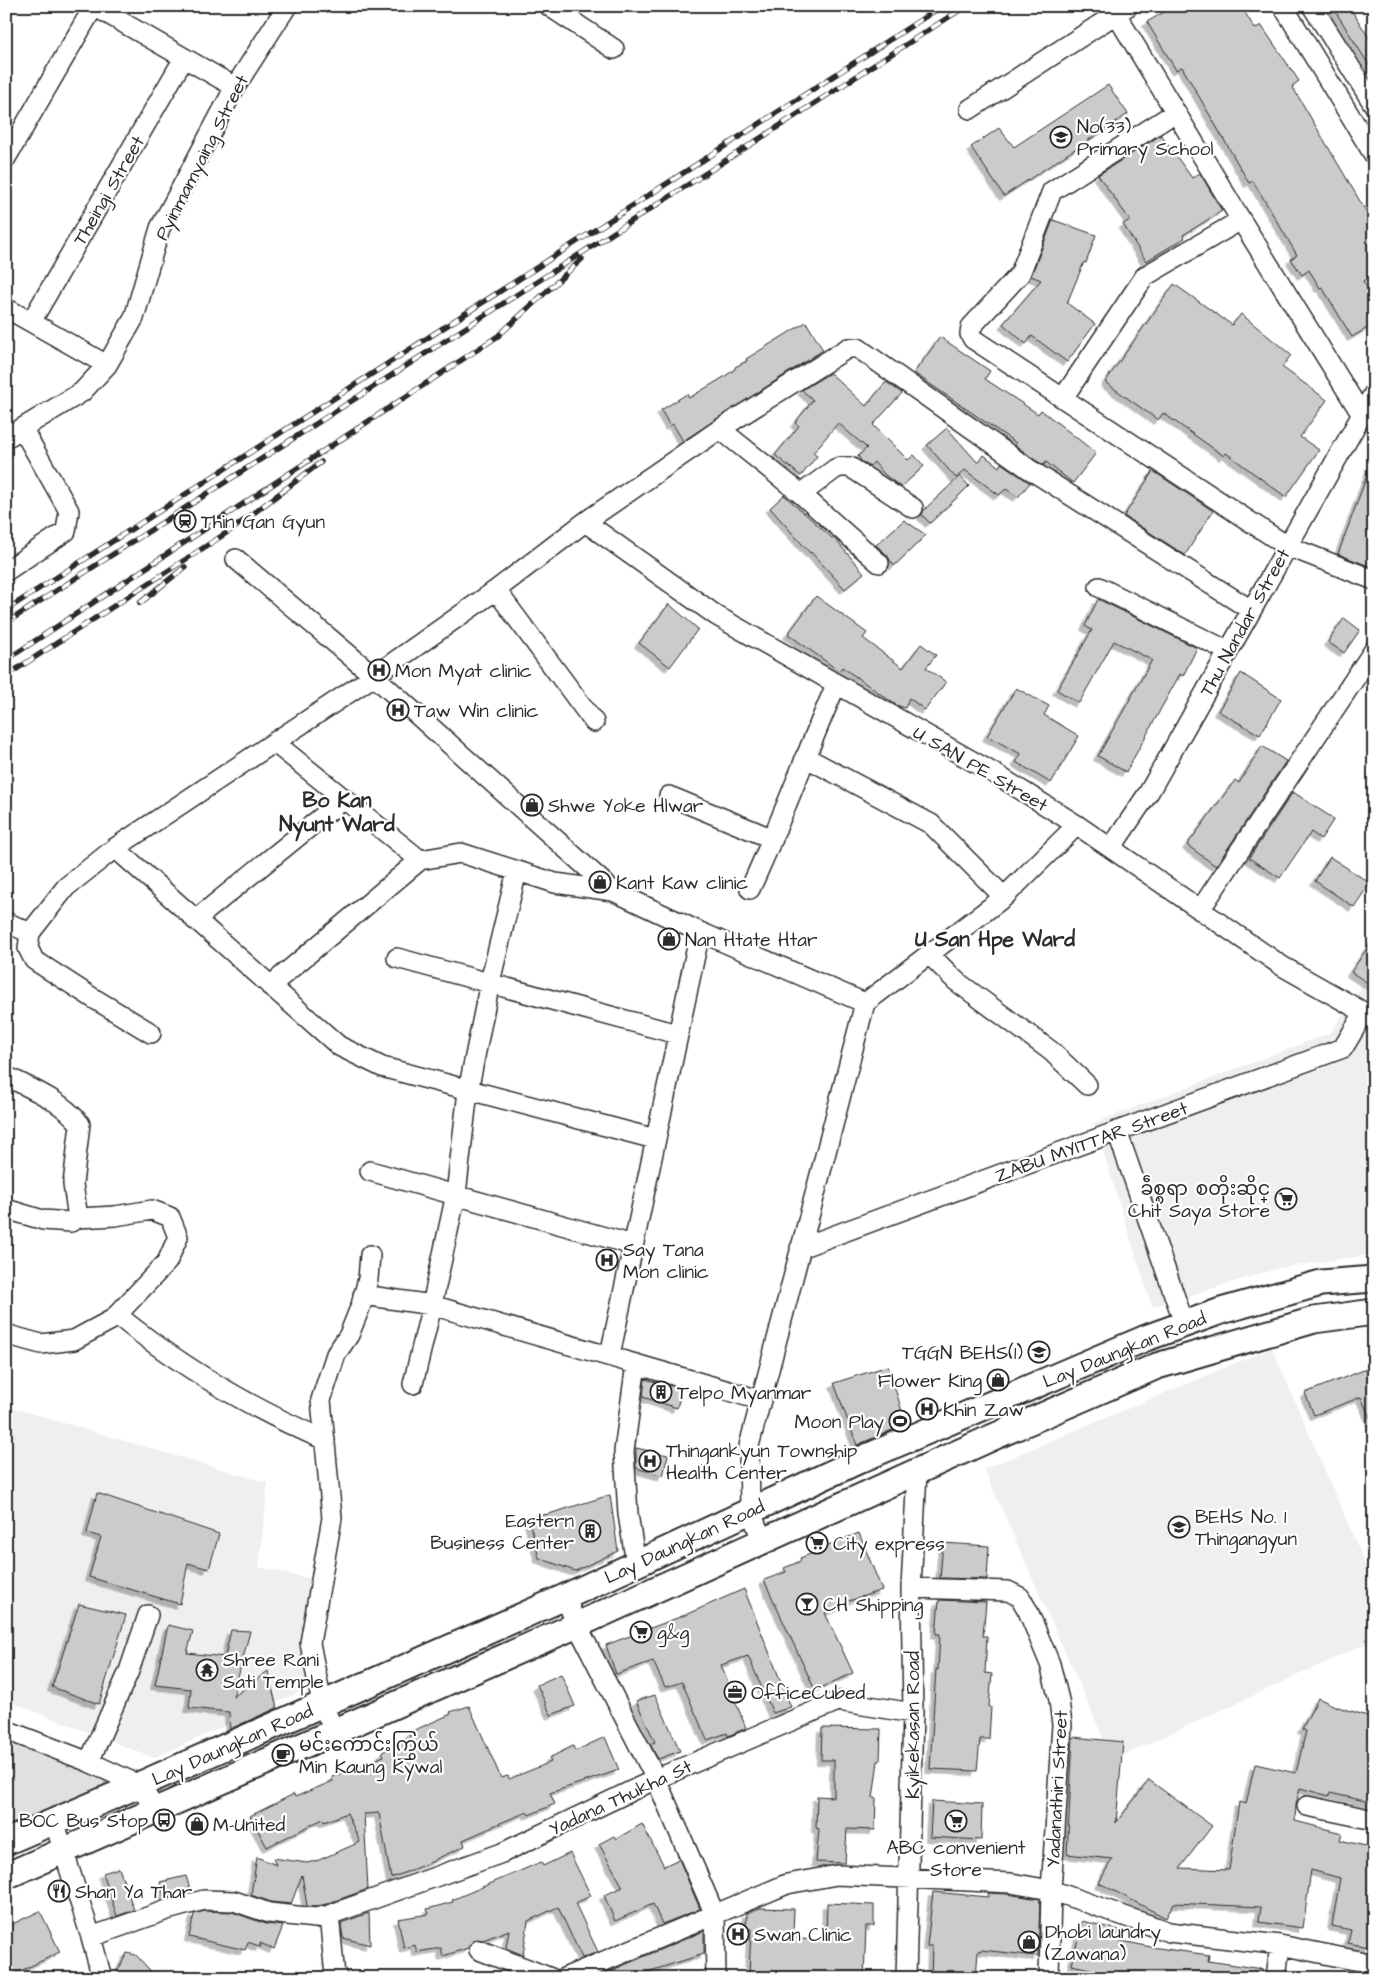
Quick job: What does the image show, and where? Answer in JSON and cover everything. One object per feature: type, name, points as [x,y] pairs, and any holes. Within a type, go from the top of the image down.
[{"type":"main road","name":"Lay Daungkan Road","points":[[6,1842],[565,1597],[750,1510],[902,1442],[1146,1338],[1220,1311],[1321,1283],[1374,1278]]},
{"type":"main road","name":"Lay Daungkan Road","points":[[6,1876],[577,1625],[991,1438],[1157,1366],[1314,1320],[1374,1312]]},
{"type":"main road","points":[[1146,1338],[1157,1366]]},
{"type":"main road","points":[[979,1409],[991,1438]]},
{"type":"main road","points":[[902,1442],[917,1472]]},
{"type":"street","points":[[6,158],[94,6],[235,87]]},
{"type":"street","name":"Pyinmamyaing Street","points":[[14,433],[82,392],[107,365],[134,318],[160,228],[235,87],[287,6]]},
{"type":"street","points":[[549,6],[614,49]]},
{"type":"street","points":[[1283,6],[1374,155]]},
{"type":"street","points":[[1312,6],[1374,105]]},
{"type":"street","points":[[970,108],[1122,10],[1176,112],[1362,414]]},
{"type":"street","name":"Theingi Street","points":[[31,322],[184,58]]},
{"type":"street","points":[[1176,112],[1052,191],[1020,274],[971,327],[970,334],[973,339],[1287,546],[1374,580]]},
{"type":"street","points":[[1063,398],[1145,276],[1241,220]]},
{"type":"street","points":[[6,308],[107,365]]},
{"type":"street","points":[[151,1033],[34,960],[28,948],[30,933],[66,887],[115,848],[374,676],[496,590],[585,522],[720,429],[848,348],[858,348],[1029,469],[1251,610]]},
{"type":"street","name":"Thu Nandar Street","points":[[1111,848],[1149,792],[1374,393]]},
{"type":"street","points":[[720,429],[801,494],[879,563]]},
{"type":"street","points":[[6,571],[66,531],[69,521],[69,511],[14,433]]},
{"type":"street","points":[[801,494],[835,469],[850,467],[913,508]]},
{"type":"street","name":"U SAN PE Street","points":[[585,522],[717,616],[997,775],[1077,825],[1282,966],[1369,1015]]},
{"type":"street","points":[[236,559],[374,676],[613,891],[700,932],[865,1003]]},
{"type":"street","points":[[1099,587],[1228,651]]},
{"type":"street","points":[[496,590],[594,722]]},
{"type":"street","points":[[1200,910],[1374,650]]},
{"type":"street","points":[[750,889],[773,839],[836,685]]},
{"type":"street","points":[[275,743],[420,860]]},
{"type":"street","points":[[805,757],[931,824],[1004,897]]},
{"type":"street","points":[[669,796],[773,839]]},
{"type":"street","points":[[195,920],[344,799]]},
{"type":"street","points":[[763,1542],[750,1510],[749,1446],[865,1003],[1004,897],[1077,825]]},
{"type":"street","points":[[115,848],[339,1046],[382,1067],[655,1139]]},
{"type":"street","points":[[270,986],[420,860],[461,853],[555,883],[613,891]]},
{"type":"street","points":[[413,1384],[456,1194],[468,1090],[490,982],[517,871]]},
{"type":"street","points":[[6,922],[30,933]]},
{"type":"street","points":[[610,1356],[700,932]]},
{"type":"street","points":[[929,954],[956,981],[1050,1051],[1087,1085]]},
{"type":"street","points":[[397,958],[677,1034]]},
{"type":"street","name":"ZABU MYITTAR Street","points":[[800,1248],[1343,1048],[1369,1015]]},
{"type":"street","points":[[6,1076],[59,1105],[72,1114],[80,1124],[73,1184],[78,1218]]},
{"type":"street","points":[[1117,1131],[1184,1323]]},
{"type":"street","points":[[370,1171],[633,1245]]},
{"type":"street","points":[[6,1209],[43,1220],[71,1222],[78,1218],[115,1216],[152,1210],[170,1217],[178,1237],[167,1262],[113,1319],[74,1340],[41,1344],[6,1333]]},
{"type":"street","points":[[335,1732],[322,1704],[310,1643],[332,1518],[322,1400],[336,1354],[349,1335],[363,1295],[368,1279],[370,1255]]},
{"type":"street","points":[[363,1295],[432,1305],[760,1400]]},
{"type":"street","points":[[117,1315],[152,1344],[218,1386],[293,1426],[325,1440]]},
{"type":"street","points":[[636,1364],[624,1451],[628,1514],[636,1564]]},
{"type":"street","name":"Kyikekasan Road","points":[[906,1978],[913,1714],[911,1588],[917,1472]]},
{"type":"street","name":"Yadanathiri Street","points":[[911,1588],[1008,1591],[1020,1597],[1028,1611],[1050,1664],[1059,1700],[1062,1725],[1051,1890],[1049,1978]]},
{"type":"street","points":[[565,1597],[577,1625],[656,1779],[715,1915],[716,1978]]},
{"type":"street","points":[[89,1762],[129,1671],[148,1615]]},
{"type":"street","name":"Yadana Thukha St","points":[[91,1937],[167,1910],[204,1900],[234,1901],[269,1913],[315,1918],[329,1915],[502,1853],[656,1779],[838,1701],[913,1714]]},
{"type":"street","points":[[6,1730],[89,1762],[139,1785],[156,1811]]},
{"type":"street","points":[[1307,1806],[1374,1820]]},
{"type":"street","points":[[54,1822],[91,1937],[102,1978]]},
{"type":"street","points":[[564,1978],[787,1884],[836,1875],[910,1877],[1011,1884],[1051,1890],[1169,1932],[1280,1945],[1374,1964]]},
{"type":"street","points":[[329,1915],[335,1976],[338,1978]]},
{"type":"street","points":[[1276,1978],[1280,1945]]},
{"type":"street","points":[[479,1950],[552,1978]]},
{"type":"shaded area","points":[[1362,987],[1374,992],[1374,1254],[1279,1268],[1152,1307],[1094,1123],[1330,1033]]},
{"type":"shaded area","name":"BEHS No. 1 Thingangyun","points":[[1272,1348],[1374,1584],[1374,1640],[1113,1760],[984,1469]]},
{"type":"shaded area","points":[[6,1406],[268,1483],[259,1567],[311,1579],[300,1642],[310,1687],[154,1758],[6,1700]]},
{"type":"shaded area","points":[[6,1736],[106,1781],[99,1794],[6,1826]]},
{"type":"building","points":[[1174,6],[1241,6],[1255,29],[1261,25],[1299,81],[1292,86],[1367,213],[1374,209],[1374,274],[1363,281],[1374,298],[1374,324],[1352,337],[1322,287],[1320,288],[1309,270],[1302,275],[1291,259],[1297,255],[1253,181],[1249,183],[1182,67],[1176,70],[1147,22]]},
{"type":"building","points":[[1332,6],[1349,6],[1374,46],[1374,73]]},
{"type":"building","name":"No(33) Primary School","points":[[1108,85],[1128,114],[1004,196],[971,147],[999,128],[1014,147]]},
{"type":"building","points":[[1161,135],[1192,178],[1200,173],[1222,211],[1183,235],[1185,238],[1146,261],[1123,224],[1130,220],[1098,175]]},
{"type":"building","points":[[1053,220],[1096,235],[1086,263],[1084,262],[1067,303],[1095,324],[1067,362],[1032,336],[1026,344],[1003,324],[1041,280],[1031,276]]},
{"type":"building","points":[[1174,284],[1232,325],[1241,314],[1291,355],[1282,367],[1327,400],[1300,437],[1319,450],[1286,497],[1226,453],[1224,456],[1163,413],[1158,420],[1105,382]]},
{"type":"building","points":[[806,322],[823,350],[683,441],[673,424],[670,426],[661,410],[687,394],[689,398],[724,377],[735,367],[747,361],[746,359]]},
{"type":"building","points":[[940,337],[990,371],[985,379],[1038,414],[1041,410],[1096,453],[1073,483],[1046,462],[1044,465],[1035,460],[1015,445],[1016,443],[914,373]]},
{"type":"building","points":[[830,373],[866,406],[886,382],[902,393],[873,425],[908,460],[914,455],[924,466],[901,487],[885,475],[874,462],[870,466],[862,462],[858,456],[867,448],[838,423],[813,453],[817,456],[801,476],[775,455],[799,426],[795,423],[813,400],[802,390]]},
{"type":"building","points":[[947,428],[978,463],[984,455],[999,467],[1001,463],[1030,483],[1018,497],[1006,489],[999,495],[965,470],[956,478],[927,445]]},
{"type":"building","points":[[1372,462],[1374,463],[1374,568],[1338,554]]},
{"type":"building","points":[[1153,471],[1213,511],[1185,555],[1124,516]]},
{"type":"building","points":[[960,476],[969,486],[930,523],[922,515],[924,510]]},
{"type":"building","points":[[784,495],[834,538],[864,573],[845,589],[770,508]]},
{"type":"building","points":[[904,520],[926,535],[894,566],[887,555],[876,545]]},
{"type":"building","points":[[816,596],[867,633],[863,638],[903,668],[921,644],[936,655],[926,668],[946,682],[925,710],[909,698],[905,708],[896,705],[842,667],[839,671],[788,634]]},
{"type":"building","points":[[1098,599],[1197,648],[1183,676],[1180,674],[1126,772],[1098,756],[1152,660],[1114,641],[1079,703],[1057,690],[1092,630],[1085,626]]},
{"type":"building","points":[[669,604],[698,629],[670,667],[639,643]]},
{"type":"building","points":[[1344,618],[1360,630],[1344,653],[1328,642]]},
{"type":"building","points":[[1241,673],[1281,699],[1260,735],[1218,711]]},
{"type":"building","points":[[1016,688],[1049,706],[1044,715],[1079,736],[1051,783],[1016,762],[1021,754],[987,736]]},
{"type":"building","points":[[1262,746],[1286,761],[1216,866],[1187,845],[1235,780],[1239,783]]},
{"type":"building","points":[[1293,792],[1334,819],[1321,839],[1311,832],[1280,878],[1249,858]]},
{"type":"building","points":[[1330,857],[1370,883],[1354,907],[1315,881]]},
{"type":"building","points":[[1374,938],[1374,987],[1351,972]]},
{"type":"building","points":[[888,1366],[906,1424],[857,1445],[834,1383]]},
{"type":"building","points":[[1374,1366],[1374,1427],[1361,1397],[1314,1415],[1305,1393]]},
{"type":"building","name":"Telpo Myanmar","points":[[645,1379],[682,1389],[677,1408],[643,1397]]},
{"type":"building","name":"Thingankyun Township Health Center","points":[[636,1448],[668,1455],[663,1476],[636,1468]]},
{"type":"building","points":[[97,1493],[219,1534],[209,1569],[188,1563],[180,1604],[89,1577],[101,1537],[87,1533]]},
{"type":"building","name":"Eastern Business Center","points":[[610,1495],[618,1551],[575,1571],[539,1558],[528,1517],[549,1514]]},
{"type":"building","points":[[859,1533],[882,1590],[840,1604],[842,1607],[825,1613],[853,1673],[815,1690],[764,1580],[786,1572],[784,1568],[801,1561],[800,1558],[821,1550],[820,1548]]},
{"type":"building","points":[[943,1543],[989,1546],[987,1579],[940,1578]]},
{"type":"building","points":[[744,1589],[791,1707],[773,1713],[748,1656],[721,1665],[746,1728],[728,1736],[727,1733],[707,1740],[682,1682],[665,1687],[653,1661],[616,1674],[606,1645],[685,1615]]},
{"type":"building","points":[[939,1600],[986,1602],[983,1636],[987,1636],[985,1673],[992,1674],[989,1707],[991,1707],[989,1739],[980,1739],[977,1771],[930,1769],[940,1634],[936,1634]]},
{"type":"building","points":[[79,1604],[126,1615],[99,1704],[52,1687]]},
{"type":"building","points":[[168,1625],[193,1631],[187,1653],[225,1657],[231,1630],[250,1631],[233,1697],[268,1671],[277,1708],[230,1729],[229,1712],[189,1708],[191,1689],[155,1685]]},
{"type":"building","points":[[561,1674],[575,1706],[551,1715],[537,1685]]},
{"type":"building","points":[[655,1695],[680,1751],[658,1759],[650,1744],[655,1742],[636,1701]]},
{"type":"building","points":[[1318,1698],[1335,1706],[1374,1718],[1374,1803],[1330,1793],[1329,1796],[1300,1788],[1296,1804],[1295,1821],[1342,1833],[1340,1840],[1374,1848],[1374,1919],[1368,1947],[1348,1943],[1351,1930],[1332,1926],[1340,1878],[1311,1870],[1303,1928],[1259,1922],[1261,1907],[1174,1903],[1166,1918],[1099,1883],[1112,1859],[1067,1854],[1073,1737],[1123,1742],[1116,1823],[1149,1780],[1212,1826],[1180,1868],[1229,1870],[1239,1802],[1246,1804],[1255,1764],[1296,1773],[1306,1731],[1302,1729]]},
{"type":"building","points":[[469,1706],[501,1778],[508,1776],[509,1779],[551,1762],[549,1758],[573,1746],[575,1751],[605,1737],[619,1770],[550,1793],[555,1804],[529,1815],[527,1812],[493,1826],[463,1840],[465,1846],[391,1878],[379,1813],[364,1814],[368,1889],[326,1904],[314,1907],[307,1906],[302,1875],[291,1904],[271,1902],[251,1895],[257,1857],[276,1865],[273,1858],[307,1863],[319,1860],[360,1842],[347,1813],[324,1822],[323,1819],[267,1847],[250,1816],[294,1794],[295,1797],[333,1781],[332,1777],[384,1756],[382,1752],[411,1738],[408,1733],[451,1714],[450,1712]]},
{"type":"building","points":[[822,1728],[881,1729],[880,1761],[878,1761],[873,1798],[876,1798],[875,1830],[847,1829],[845,1863],[816,1862],[819,1829],[816,1828],[817,1796],[834,1797],[834,1760],[821,1760]]},
{"type":"building","name":"ABC convenient Store","points":[[932,1801],[982,1804],[981,1840],[930,1837]]},
{"type":"building","points":[[642,1824],[664,1866],[679,1859],[700,1909],[662,1924],[653,1904],[615,1921],[604,1895],[623,1887],[599,1844],[614,1836],[616,1839]]},
{"type":"building","points":[[570,1853],[591,1896],[575,1903],[598,1952],[582,1958],[558,1907],[528,1921],[523,1955],[506,1948],[509,1930],[483,1940],[477,1939],[468,1948],[443,1956],[441,1948],[417,1952],[415,1945],[404,1948],[398,1919],[429,1914],[427,1909],[453,1902],[452,1900],[541,1862],[543,1866]]},
{"type":"building","points":[[119,1868],[134,1910],[117,1916],[103,1873]]},
{"type":"building","points":[[186,1876],[191,1892],[165,1899],[160,1882]]},
{"type":"building","points":[[933,1892],[988,1897],[988,1893],[1006,1894],[1040,1899],[1038,1956],[981,1950],[978,1951],[976,1978],[931,1978],[932,1946],[927,1946]]},
{"type":"building","points":[[827,1903],[874,1905],[874,1926],[866,1926],[864,1978],[749,1978],[751,1929],[746,1929],[747,1913],[760,1908],[794,1909],[793,1935],[798,1935],[798,1939],[826,1940]]},
{"type":"building","points":[[40,1911],[60,1952],[6,1978],[6,1927]]},
{"type":"building","points":[[205,1911],[232,1912],[266,1924],[283,1926],[274,1949],[260,1943],[261,1947],[248,1942],[245,1950],[189,1937],[194,1914]]},
{"type":"building","points":[[369,1913],[370,1945],[343,1938],[341,1923]]},
{"type":"building","points":[[1082,1921],[1119,1930],[1117,1940],[1209,1955],[1208,1961],[1263,1969],[1262,1978],[1115,1978],[1116,1975],[1072,1965]]},
{"type":"building","points":[[704,1931],[704,1954],[628,1978],[594,1978]]},
{"type":"building","points":[[127,1953],[136,1955],[157,1978],[128,1978],[117,1972]]},
{"type":"railway","points":[[6,610],[942,6]]},
{"type":"railway","points":[[6,623],[966,6]]},
{"type":"railway","points":[[6,660],[498,336],[582,259]]},
{"type":"railway","points":[[6,676],[234,528],[321,462]]},
{"type":"railway","points":[[140,603],[185,567]]},
{"type":"place","name":"No(33) Primary School","points":[[1061,137]]},
{"type":"place","name":"Thin Gan Gyun","points":[[185,521]]},
{"type":"place","name":"Mon Myat clinic","points":[[379,670]]},
{"type":"place","name":"Taw Win clinic","points":[[398,710]]},
{"type":"place","name":"Shwe Yoke Hlwar","points":[[532,805]]},
{"type":"place","name":"Kant Kaw clinic","points":[[600,882]]},
{"type":"place","name":"Nan Htate Htar","points":[[669,939]]},
{"type":"place","name":"ခဵစ္စရာ စတိုးဆိုင္ Chit Saya Store","points":[[1286,1199]]},
{"type":"place","name":"Say Tana Mon clinic","points":[[607,1260]]},
{"type":"place","name":"TGGN BEHS(1)","points":[[1039,1352]]},
{"type":"place","name":"Flower King","points":[[998,1380]]},
{"type":"place","name":"Telpo Myanmar","points":[[661,1392]]},
{"type":"place","name":"Khin Zaw","points":[[927,1409]]},
{"type":"place","name":"Moon Play","points":[[900,1421]]},
{"type":"place","name":"Thingankyun Township Health Center","points":[[650,1461]]},
{"type":"place","name":"BEHS No. 1 Thingangyun","points":[[1179,1527]]},
{"type":"place","name":"Eastern Business Center","points":[[590,1531]]},
{"type":"place","name":"City express","points":[[817,1543]]},
{"type":"place","name":"CH Shipping","points":[[807,1604]]},
{"type":"place","name":"g&g","points":[[641,1632]]},
{"type":"place","name":"Shree Rani Sati Temple","points":[[207,1670]]},
{"type":"place","name":"OfficeCubed","points":[[735,1692]]},
{"type":"place","name":"မင်းကောင်းကြွယ် Min Kaung Kywal","points":[[283,1755]]},
{"type":"place","name":"BOC Bus Stop","points":[[164,1820]]},
{"type":"place","name":"ABC convenient Store","points":[[956,1821]]},
{"type":"place","name":"M-United","points":[[197,1824]]},
{"type":"place","name":"Shan Ya Thar","points":[[59,1891]]},
{"type":"place","name":"Swan Clinic","points":[[738,1934]]},
{"type":"place","name":"Dhobi laundry (Zawana)","points":[[1029,1942]]},
{"type":"district","name":"Bo Kan Nyunt Ward","points":[[337,812]]},
{"type":"district","name":"U San Hpe Ward","points":[[995,939]]}]
